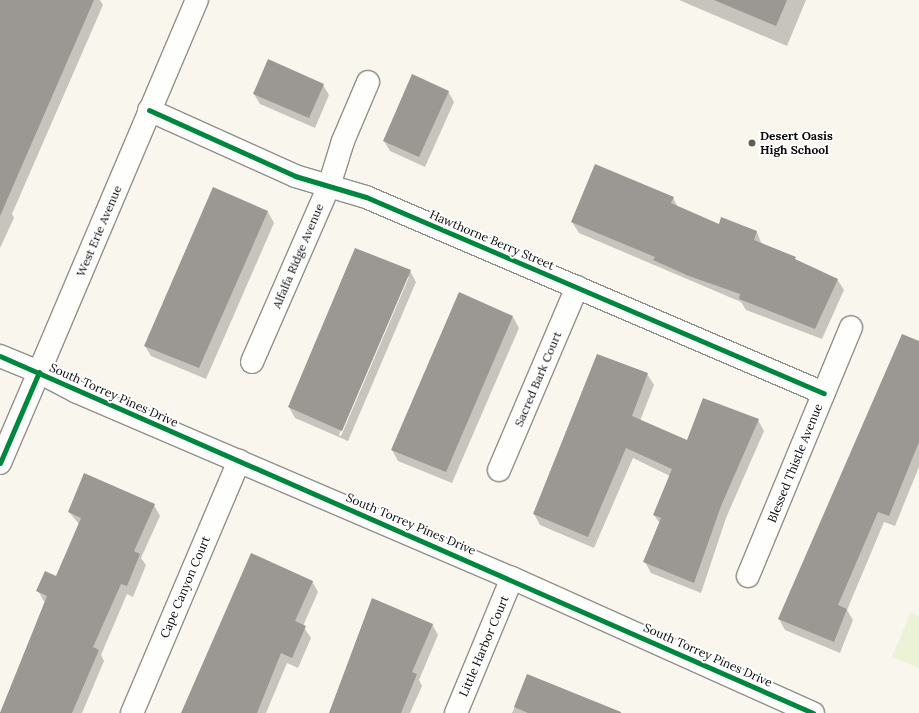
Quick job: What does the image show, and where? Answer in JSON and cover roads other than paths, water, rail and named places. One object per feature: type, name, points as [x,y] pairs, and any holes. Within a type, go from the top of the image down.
[{"type":"street","name":"West Erie Avenue","points":[[0,463],[197,0]]},
{"type":"street","name":"Alfalfa Ridge Avenue","points":[[252,362],[329,186],[343,141],[368,82]]},
{"type":"street","name":"Hawthorne Berry Street","points":[[150,110],[295,176],[366,197],[824,393]]},
{"type":"street","name":"Sacred Bark Court","points":[[498,470],[577,287]]},
{"type":"street","name":"Blessed Thistle Avenue","points":[[748,576],[851,327]]},
{"type":"street","name":"South Torrey Pines Drive","points":[[0,356],[239,462],[512,578],[800,710]]},
{"type":"street","name":"Cape Canyon Court","points":[[132,713],[239,462]]},
{"type":"street","name":"Little Harbor Court","points":[[456,713],[512,578]]},
{"type":"place","name":"Desert Oasis High School","points":[[752,143]]}]
